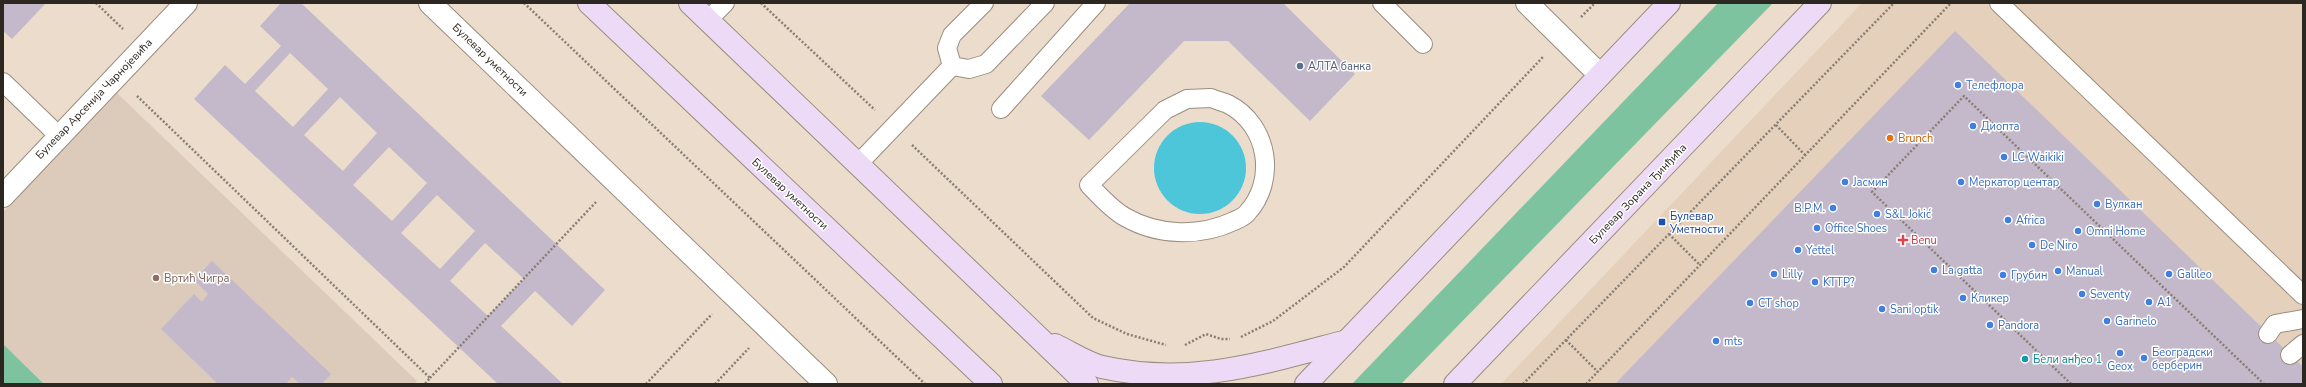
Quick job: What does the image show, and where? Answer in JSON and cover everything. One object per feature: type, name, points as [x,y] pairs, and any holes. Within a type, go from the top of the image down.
[{"type":"street","name":"Булевар Арсенија Чарнојевића","points":[[3,196],[186,3]]},
{"type":"street","name":"Булевар уметности","points":[[430,3],[826,384]]},
{"type":"street","name":"Булевар уметности","points":[[589,3],[990,384]]},
{"type":"street","points":[[690,3],[1087,384]]},
{"type":"street","points":[[1527,3],[1600,75]]},
{"type":"street","points":[[1306,384],[1669,3]]},
{"type":"street","name":"Булевар Зорана Ђинђића","points":[[1455,384],[1820,3]]},
{"type":"street","points":[[1037,337],[1101,367],[1186,375],[1219,372],[1266,364],[1347,341]]},
{"type":"lane","points":[[708,20],[725,3]]},
{"type":"lane","points":[[952,66],[947,48],[952,35],[984,3]]},
{"type":"lane","points":[[952,66],[969,69],[986,64],[1045,3]]},
{"type":"lane","points":[[1001,108],[1096,3]]},
{"type":"lane","points":[[1382,3],[1423,44]]},
{"type":"lane","points":[[1999,3],[2303,295]]},
{"type":"lane","points":[[858,164],[952,66]]},
{"type":"lane","points":[[3,82],[59,136]]},
{"type":"lane","points":[[1211,98],[1229,105],[1248,120],[1260,139],[1266,159],[1265,182],[1260,196],[1246,215],[1221,227],[1201,232],[1180,233],[1146,226],[1126,217],[1088,185],[1165,110],[1187,99],[1211,98]]},
{"type":"lane","points":[[2268,334],[2275,324],[2303,319]]},
{"type":"path","points":[[96,3],[143,48]]},
{"type":"path","points":[[524,3],[924,384]]},
{"type":"path","points":[[761,3],[894,126],[1093,318],[1127,334],[1171,345]]},
{"type":"path","points":[[1182,346],[1206,334],[1221,339],[1237,339],[1244,336],[1273,321],[1344,268],[1595,3]]},
{"type":"path","points":[[1523,384],[1894,3]]},
{"type":"path","points":[[1586,384],[1950,3]]},
{"type":"path","points":[[116,76],[430,378]]},
{"type":"path","points":[[2071,384],[1872,192],[1964,96],[2264,384],[2199,322]]},
{"type":"path","points":[[1776,125],[1805,155]]},
{"type":"path","points":[[424,384],[615,181]]},
{"type":"path","points":[[1669,234],[1700,265]]},
{"type":"path","points":[[646,384],[732,294]]},
{"type":"path","points":[[715,384],[768,327]]},
{"type":"path","points":[[1566,340],[1598,372]]},
{"type":"shaded area","points":[[1862,3],[2303,3],[2303,384],[1501,384]]},
{"type":"shaded area","name":"Вртић Чигра","points":[[117,93],[417,381],[414,384],[44,384],[3,344],[3,212]]},
{"type":"green space","points":[[1718,3],[1773,3],[1401,384],[1352,384]]},
{"type":"green space","points":[[3,344],[44,384],[3,384]]},
{"type":"water","points":[[1200,122],[1218,126],[1232,136],[1242,150],[1246,168],[1242,186],[1232,200],[1218,210],[1200,214],[1182,210],[1168,200],[1158,186],[1154,168],[1158,150],[1168,136],[1182,126]]},
{"type":"building","points":[[3,3],[46,3],[12,39],[3,31]]},
{"type":"building","points":[[281,3],[301,3],[605,290],[572,326],[535,291],[501,326],[563,384],[498,384],[194,99],[225,65],[245,84],[281,46],[260,26]],"holes":[[[290,53],[328,89],[293,127],[255,91]],[[340,97],[377,133],[343,171],[304,135]],[[389,147],[427,183],[392,221],[353,185]],[[437,195],[475,231],[440,269],[401,233]],[[485,243],[524,279],[488,316],[450,281]]]},
{"type":"building","name":"АЛТА банка","points":[[1130,3],[1283,3],[1355,74],[1310,121],[1228,41],[1184,41],[1089,140],[1041,96]]},
{"type":"building","name":"Меркатор центар","points":[[1955,31],[2303,367],[2303,384],[1615,384]]},
{"type":"building","points":[[212,261],[331,374],[322,384],[300,384],[292,377],[286,384],[218,384],[161,329],[194,294],[202,302],[208,294],[194,280]]},
{"type":"place","name":"АЛТА банка","points":[[1300,66]]},
{"type":"place","name":"Телефлора","points":[[1958,85]]},
{"type":"place","name":"Диопта","points":[[1973,126]]},
{"type":"place","name":"Brunch","points":[[1890,138]]},
{"type":"place","name":"LC Waikiki","points":[[2004,157]]},
{"type":"place","name":"Јасмин","points":[[1845,182]]},
{"type":"place","name":"Меркатор центар","points":[[1961,182]]},
{"type":"place","name":"Вулкан","points":[[2097,204]]},
{"type":"place","name":"B.P.M.","points":[[1833,208]]},
{"type":"place","name":"S&L Jokić","points":[[1877,214]]},
{"type":"place","name":"Africa","points":[[2008,220]]},
{"type":"place","name":"Булевар Уметности","points":[[1662,222]]},
{"type":"place","name":"Office Shoes","points":[[1817,228]]},
{"type":"place","name":"Omni Home","points":[[2078,231]]},
{"type":"place","name":"Benu","points":[[1903,240]]},
{"type":"place","name":"De Niro","points":[[2032,245]]},
{"type":"place","name":"Yettel","points":[[1798,250]]},
{"type":"place","name":"La gatta","points":[[1934,270]]},
{"type":"place","name":"Manual","points":[[2058,271]]},
{"type":"place","name":"Lilly","points":[[1774,274]]},
{"type":"place","name":"Galileo","points":[[2169,274]]},
{"type":"place","name":"Грубин","points":[[2003,275]]},
{"type":"place","name":"Вртић Чигра","points":[[156,278]]},
{"type":"place","name":"KTTP?","points":[[1815,282]]},
{"type":"place","name":"Seventy","points":[[2082,294]]},
{"type":"place","name":"Кликер","points":[[1963,298]]},
{"type":"place","name":"A1","points":[[2149,302]]},
{"type":"place","name":"CT shop","points":[[1750,303]]},
{"type":"place","name":"Sani optik","points":[[1882,309]]},
{"type":"place","name":"Garinelo","points":[[2107,321]]},
{"type":"place","name":"Pandora","points":[[1990,325]]},
{"type":"place","name":"mts","points":[[1716,341]]},
{"type":"place","name":"Geox","points":[[2120,353]]},
{"type":"place","name":"Београдски берберин","points":[[2144,358]]},
{"type":"place","name":"Бели анђео 1","points":[[2025,359]]}]
